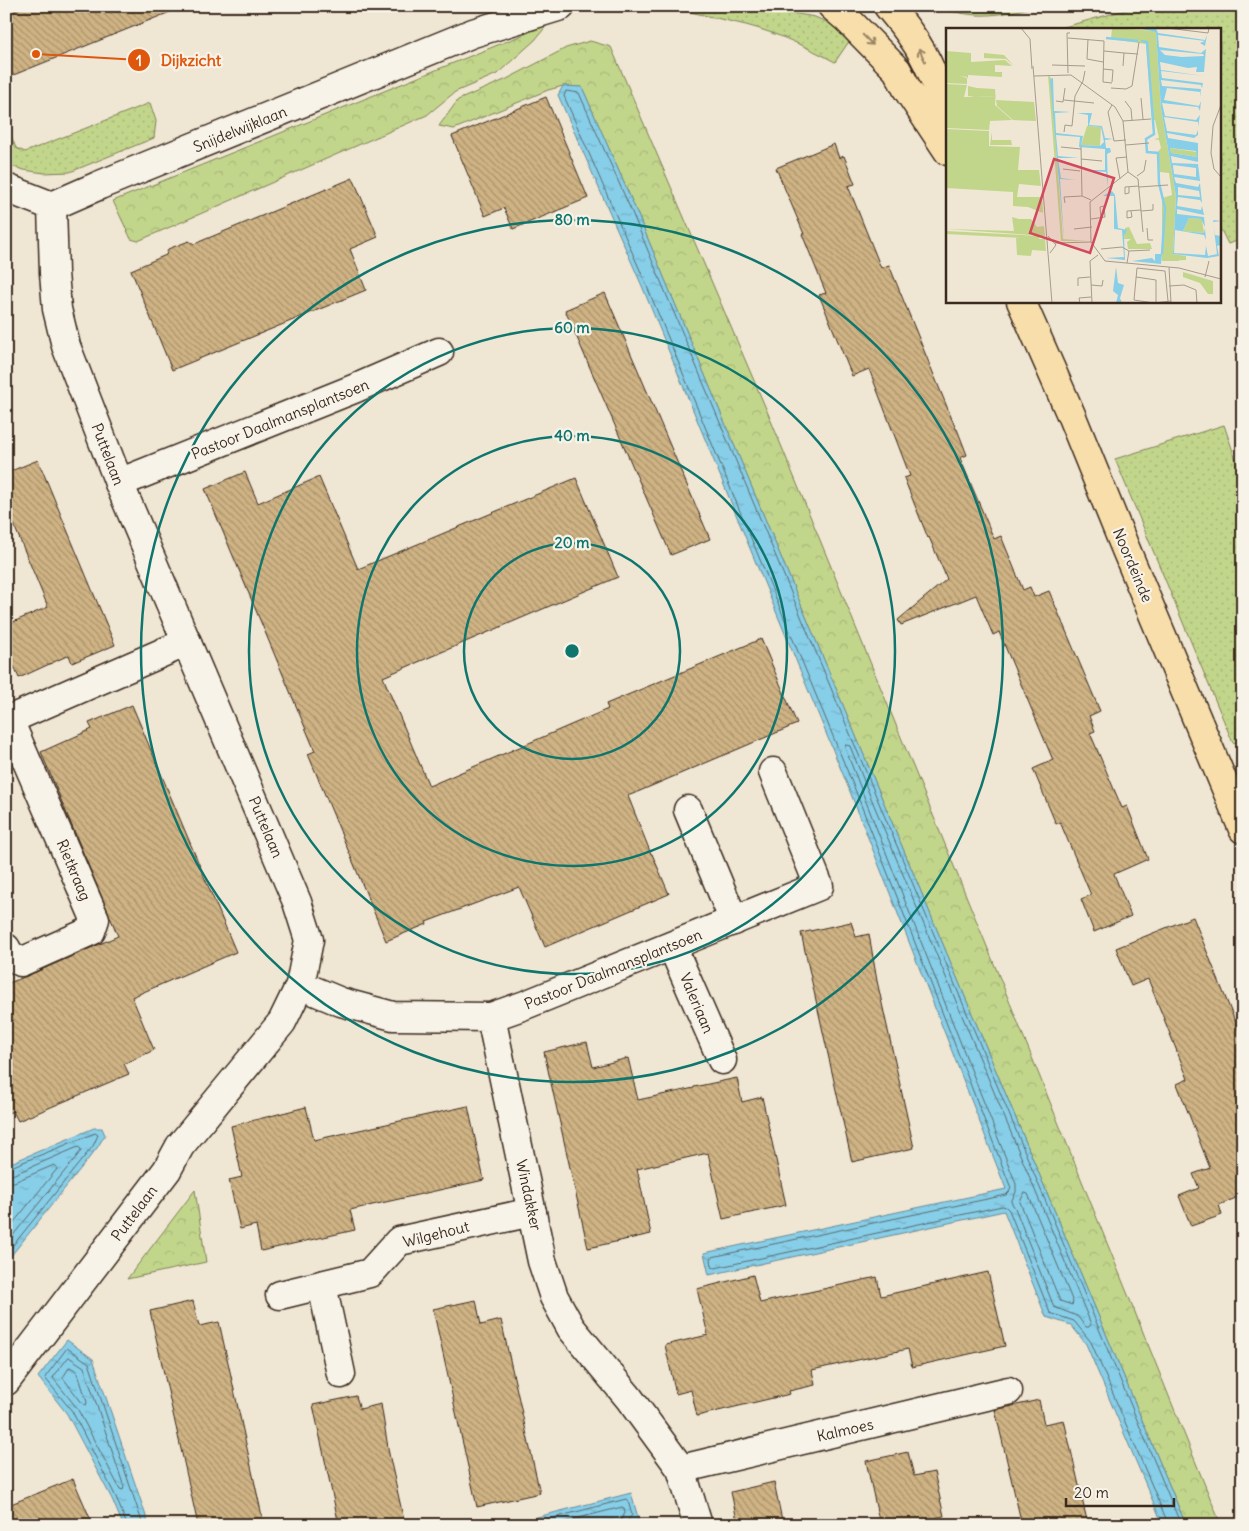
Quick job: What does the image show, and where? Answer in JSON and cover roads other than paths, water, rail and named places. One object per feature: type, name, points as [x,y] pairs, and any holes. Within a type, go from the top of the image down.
[{"type":"main road","points":[[832,6],[896,70],[946,148]]},
{"type":"main road","points":[[888,6],[920,50],[946,110]]},
{"type":"main road","name":"Noordeinde","points":[[1021,302],[1072,416],[1243,829]]},
{"type":"street","name":"Snijdelwijklaan","points":[[474,33],[523,6]]},
{"type":"street","name":"Snijdelwijklaan","points":[[52,206],[474,33],[561,6]]},
{"type":"street","points":[[6,188],[52,206]]},
{"type":"street","name":"Puttelaan","points":[[6,1381],[167,1170],[180,1146],[282,1022],[300,985],[309,940],[298,902],[119,483],[66,346],[57,309],[52,206]]},
{"type":"street","name":"Pastoor Daalmansplantsoen","points":[[119,483],[356,388],[439,352]]},
{"type":"street","name":"Rietkraag","points":[[6,948],[9,954],[21,962],[91,931],[94,919],[8,720],[187,642]]},
{"type":"street","name":"Pastoor Daalmansplantsoen","points":[[491,1017],[819,886],[773,772]]},
{"type":"street","points":[[688,810],[734,921]]},
{"type":"street","name":"Valeriaan","points":[[672,946],[722,1060]]},
{"type":"street","points":[[300,985],[341,1002],[393,1016],[491,1017]]},
{"type":"street","name":"Windakker","points":[[491,1017],[542,1261],[554,1297],[570,1328],[629,1398],[682,1469],[698,1525]]},
{"type":"street","name":"Wilgehout","points":[[280,1295],[370,1273],[399,1240],[532,1212]]},
{"type":"street","points":[[322,1285],[341,1374]]},
{"type":"street","name":"Kalmoes","points":[[682,1469],[1008,1391]]},
{"type":"water","points":[[563,86],[582,87],[635,208],[1186,1525],[1163,1525],[1086,1344],[1071,1325],[1046,1317],[1004,1211],[709,1275],[704,1253],[1006,1189],[849,789],[642,286],[558,95]]},
{"type":"water","points":[[94,1128],[102,1128],[105,1135],[97,1148],[6,1262],[6,1165]]},
{"type":"water","points":[[67,1340],[93,1359],[149,1525],[123,1525],[112,1499],[67,1414],[38,1377]]},
{"type":"water","points":[[631,1493],[639,1521],[623,1525],[506,1525]]},
{"type":"place","name":"Dijkzicht","points":[[36,54]]}]
